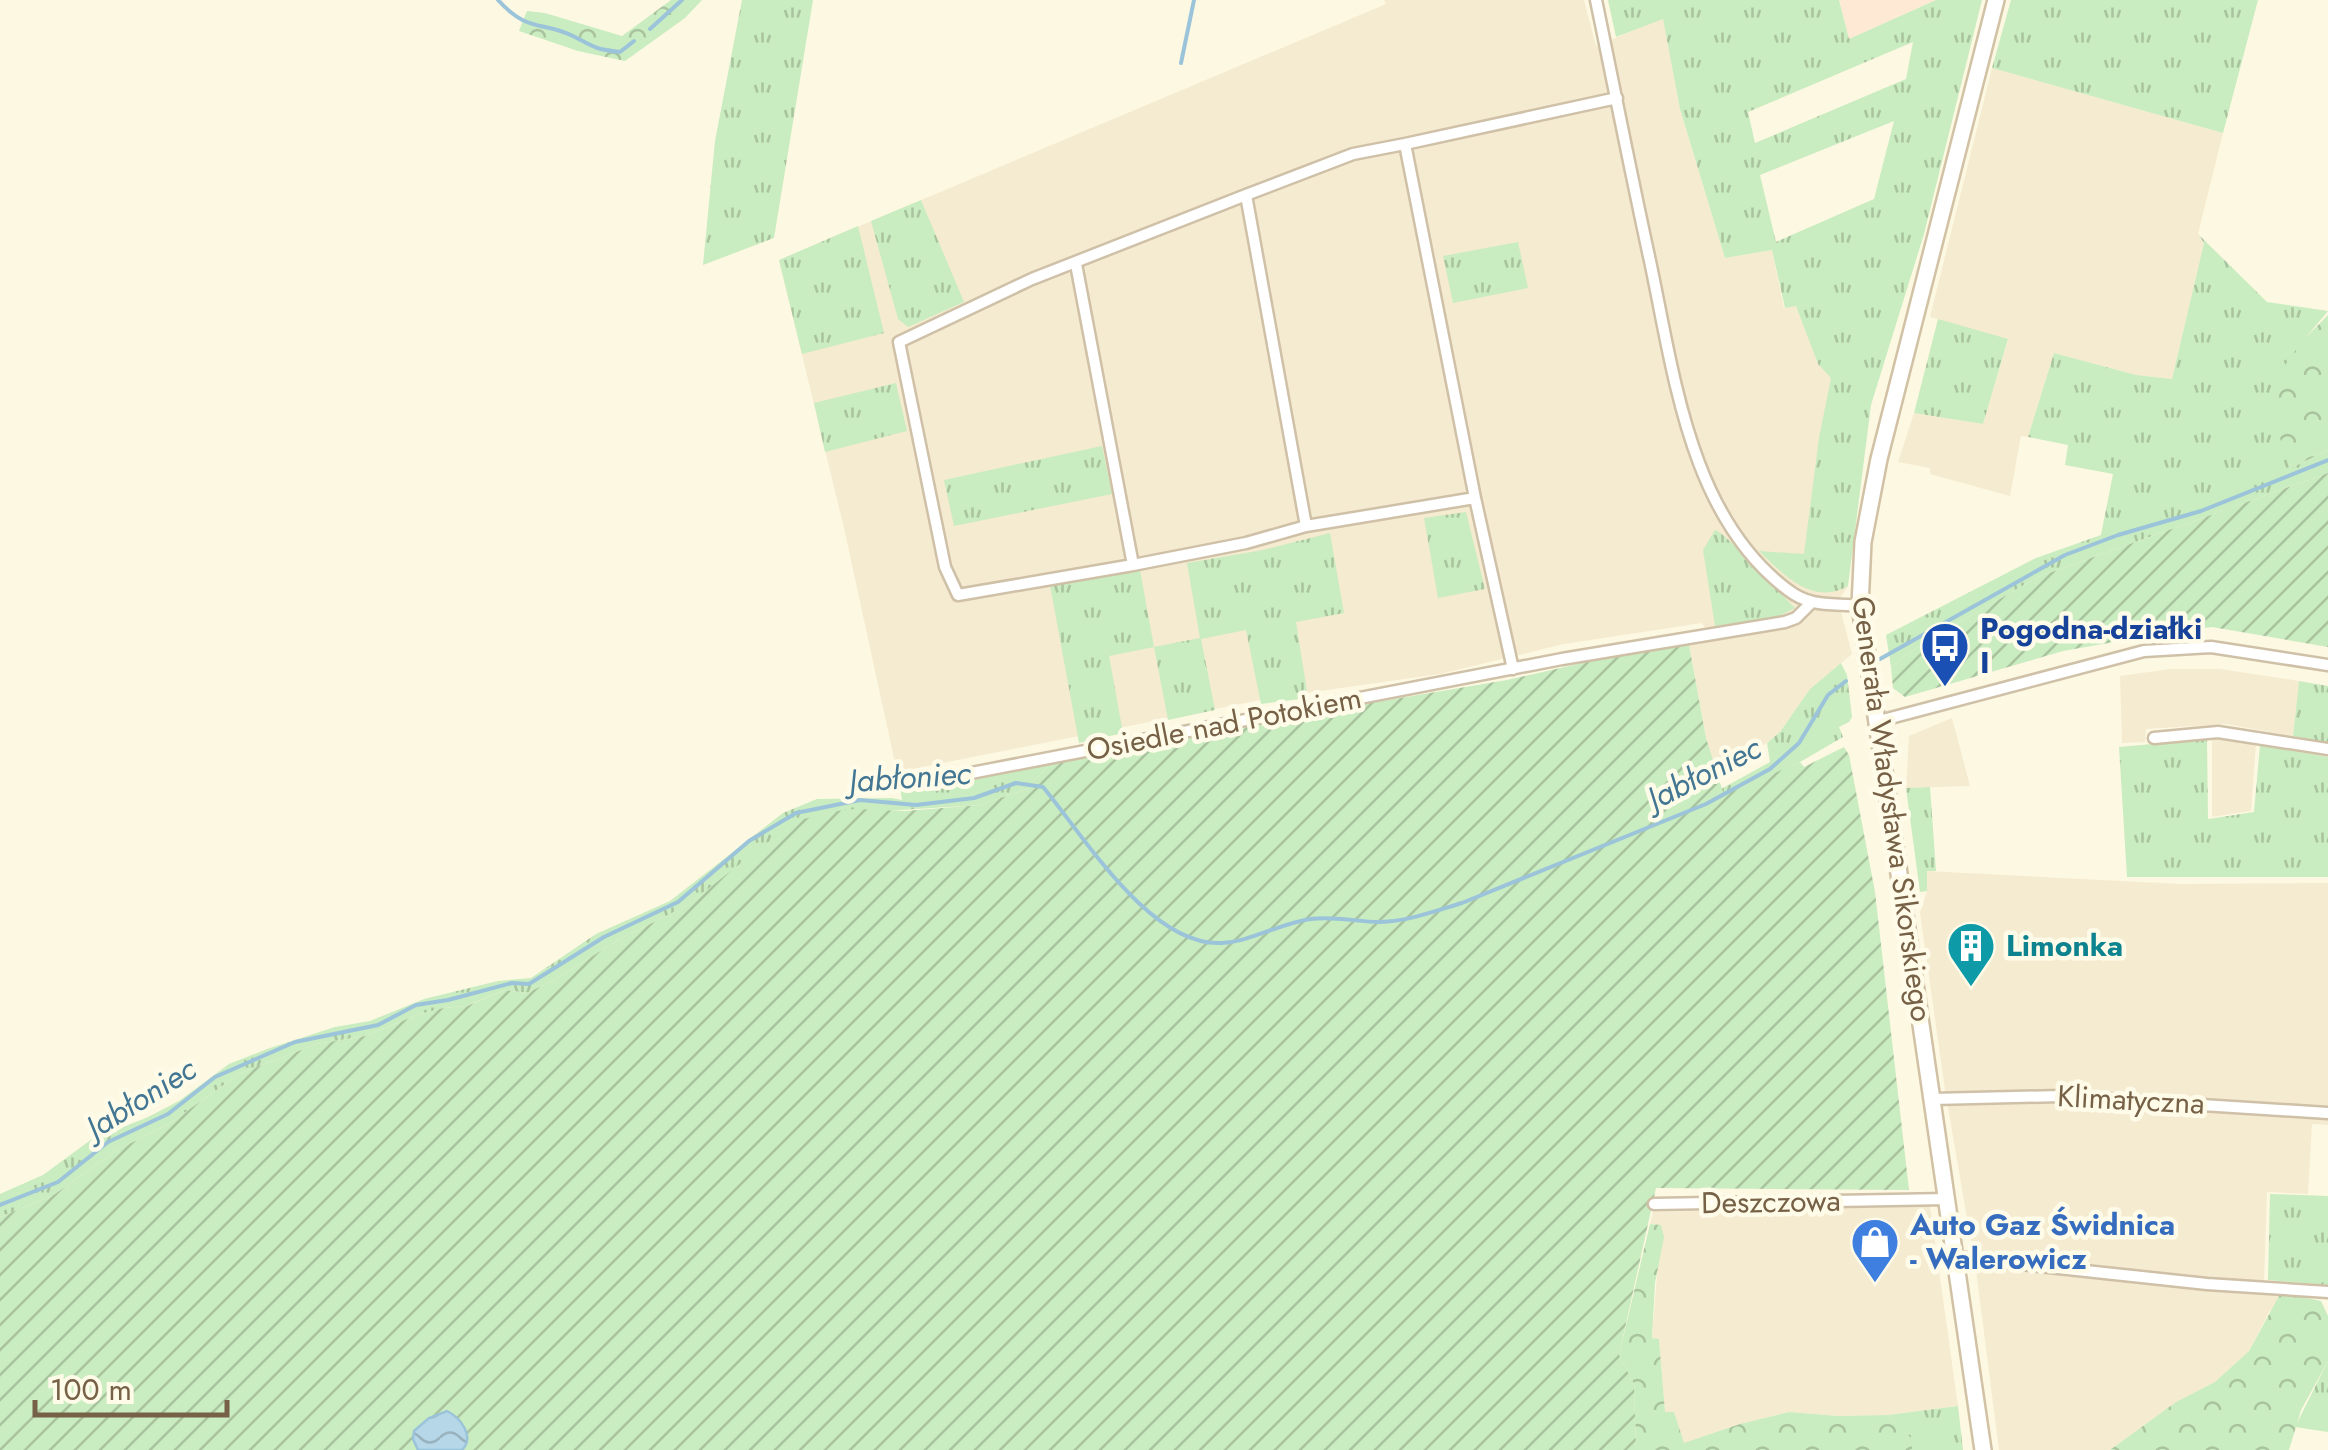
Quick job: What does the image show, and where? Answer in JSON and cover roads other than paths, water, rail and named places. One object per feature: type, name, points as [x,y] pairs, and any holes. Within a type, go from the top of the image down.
[{"type":"street","points":[[1596,0],[1674,373],[1696,454],[1722,512],[1744,546],[1789,592],[1811,603],[1860,606]]},
{"type":"street","name":"Generała Władysława Sikorskiego","points":[[1983,1450],[1961,1257],[1948,1199],[1860,606],[1863,542],[1879,459],[1996,0]]},
{"type":"street","points":[[1475,498],[1306,526],[1246,543],[958,595],[946,568],[899,342],[1032,279],[1353,154],[1617,98]]},
{"type":"street","points":[[1405,144],[1513,669]]},
{"type":"street","points":[[1246,195],[1306,526]]},
{"type":"street","points":[[1076,264],[1133,564]]},
{"type":"street","name":"Osiedle nad Potokiem","points":[[935,780],[1710,632],[1785,622],[1796,618],[1811,603]]},
{"type":"street","points":[[1878,721],[2144,650],[2211,647],[2290,656],[2328,665]]},
{"type":"street","points":[[2154,738],[2218,732],[2328,750]]},
{"type":"street","name":"Klimatyczna","points":[[1933,1098],[2060,1096],[2328,1112]]},
{"type":"street","name":"Deszczowa","points":[[1654,1204],[1948,1199]]},
{"type":"street","points":[[1961,1257],[2207,1284],[2328,1292]]},
{"type":"water","points":[[447,1411],[465,1428],[466,1445],[462,1450],[418,1450],[414,1431],[429,1418]]},
{"type":"waterway","points":[[498,0],[518,18],[600,49],[620,52],[634,41]]},
{"type":"waterway","points":[[650,29],[682,0]]},
{"type":"waterway","points":[[1181,63],[1194,0]]},
{"type":"waterway","name":"Jabłoniec","points":[[1880,659],[2065,555],[2201,511],[2328,460]]},
{"type":"waterway","name":"Jabłoniec","points":[[0,1205],[58,1182],[108,1142],[168,1114],[215,1077],[295,1042],[378,1025],[416,1005],[512,983],[529,984],[604,937],[678,902],[749,841],[796,813],[860,800],[916,805],[974,798],[1016,783],[1043,787],[1099,859],[1145,908],[1169,927],[1195,939],[1222,943],[1311,919],[1380,922],[1432,912],[1706,804],[1770,769],[1799,743],[1828,695],[1846,681]]},
{"type":"place","name":"Pogodna-działki I","points":[[1945,688]]},
{"type":"place","name":"Limonka","points":[[1971,988]]},
{"type":"place","name":"Auto Gaz Świdnica - Walerowicz","points":[[1875,1284]]}]
